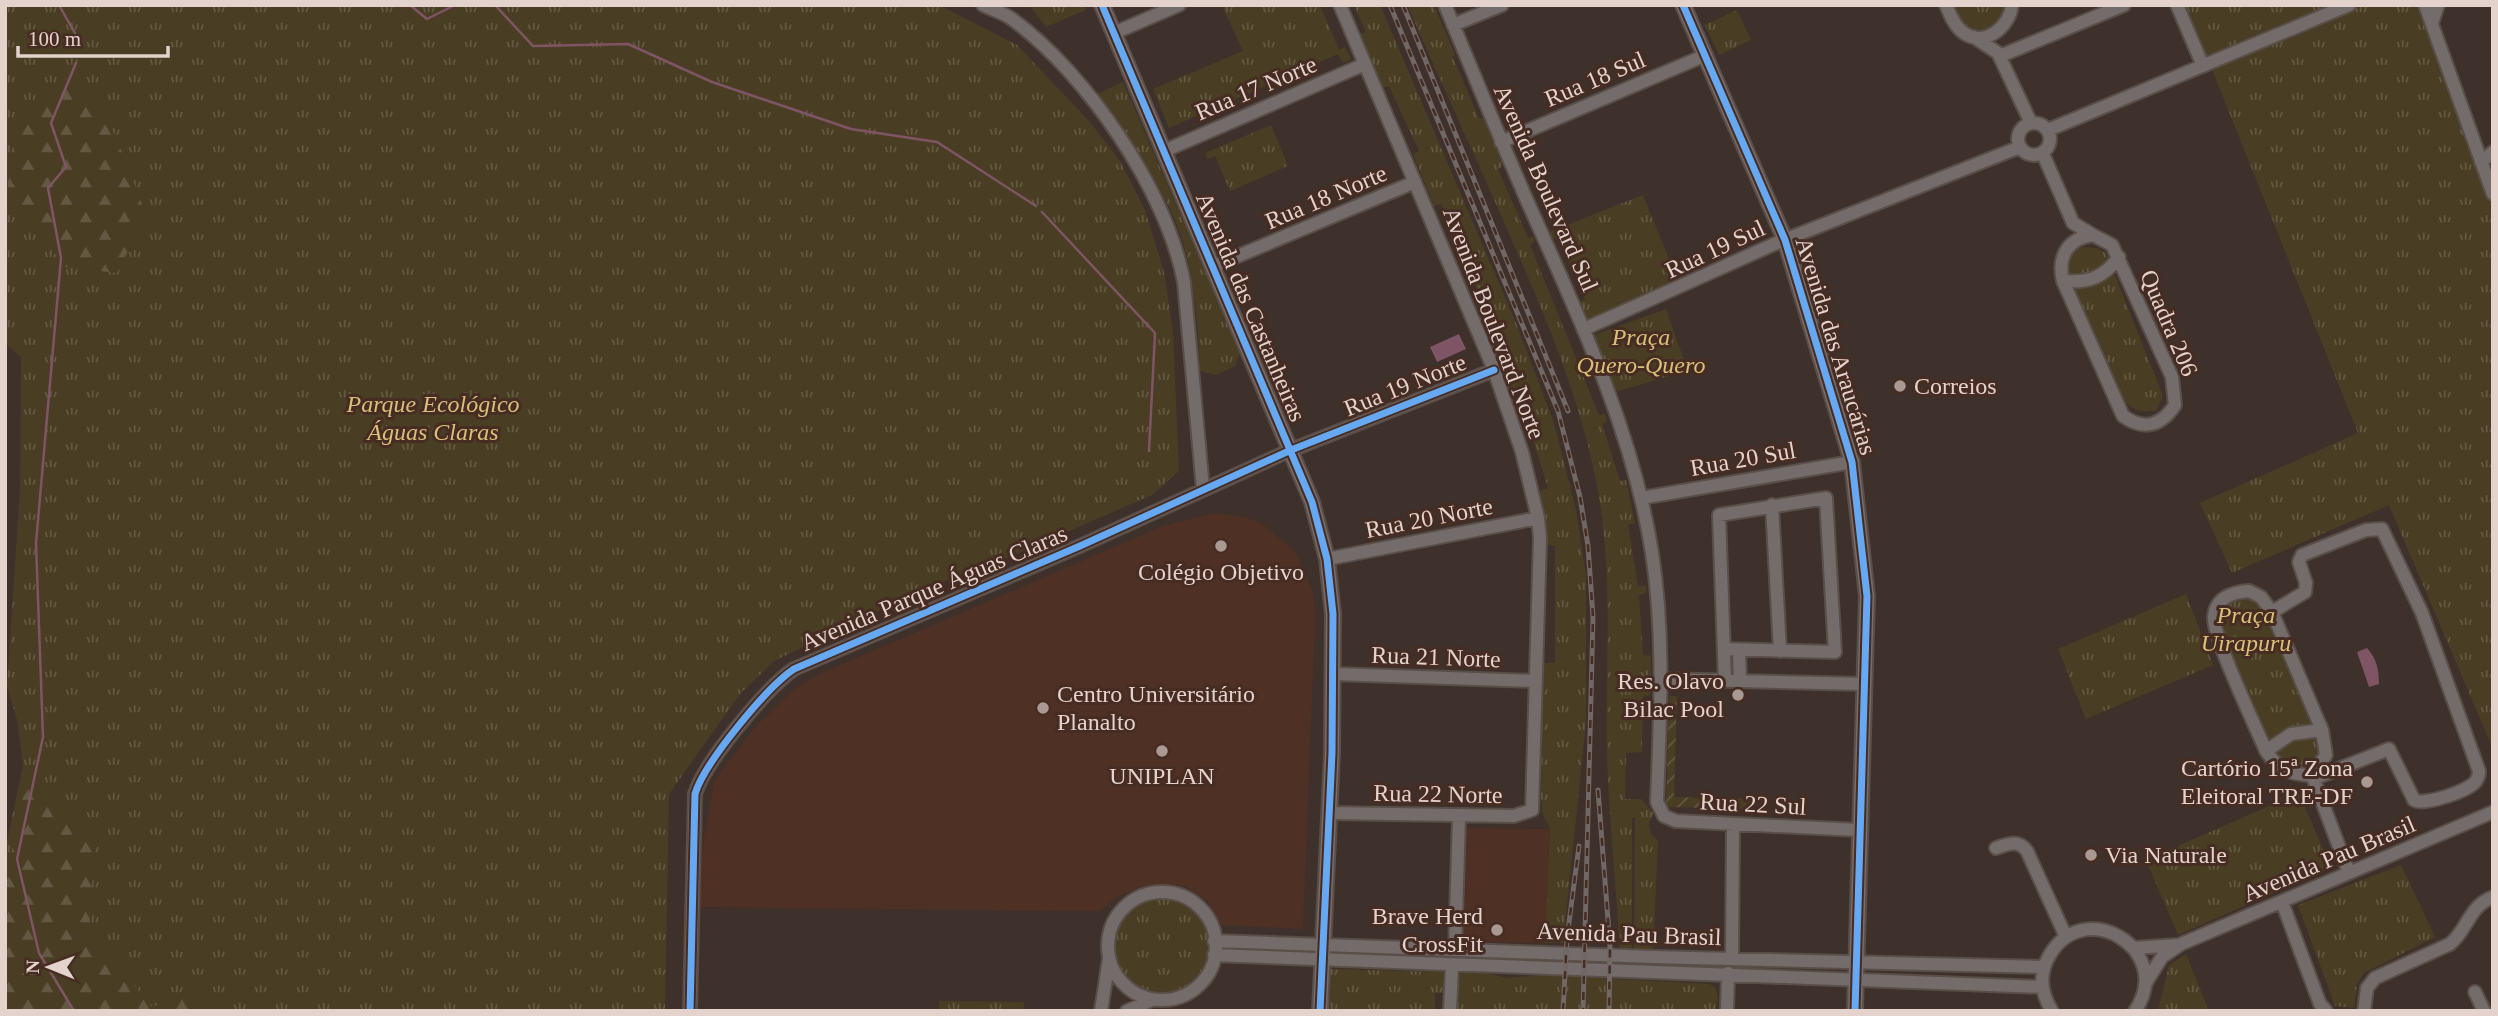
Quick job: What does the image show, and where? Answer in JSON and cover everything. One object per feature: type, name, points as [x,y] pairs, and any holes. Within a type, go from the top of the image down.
[{"type":"main road","name":"Avenida das Castanheiras","points":[[1102,5],[1291,450],[1312,502],[1327,559],[1333,614],[1334,674],[1320,1011]]},
{"type":"main road","name":"Avenida das Araucárias","points":[[1683,5],[1786,240],[1852,462],[1867,596],[1858,830],[1855,1011]]},
{"type":"street","points":[[983,5],[1010,17],[1030,34],[1090,96],[1126,148],[1169,229],[1184,282],[1203,489]]},
{"type":"street","points":[[1009,5],[1030,34]]},
{"type":"street","points":[[1114,33],[1179,5]]},
{"type":"street","name":"Avenida Boulevard Norte","points":[[1340,5],[1494,370],[1522,452],[1541,538],[1534,798]]},
{"type":"street","name":"Avenida Boulevard Sul","points":[[1444,5],[1584,329],[1611,399],[1641,498],[1657,594],[1661,679],[1657,802]]},
{"type":"street","points":[[1453,25],[1502,5]]},
{"type":"street","points":[[1960,5],[1949,11],[1961,32],[1974,37],[1999,54]]},
{"type":"street","points":[[1974,37],[1986,36],[2001,29],[2011,18],[2012,5]]},
{"type":"street","points":[[1999,54],[2124,5]]},
{"type":"street","points":[[2177,5],[2203,66]]},
{"type":"street","points":[[2048,130],[2349,5]]},
{"type":"street","points":[[2425,5],[2493,194]]},
{"type":"street","points":[[2432,23],[2438,5]]},
{"type":"street","points":[[2001,29],[1999,54],[2031,123]]},
{"type":"street","name":"Rua 18 Sul","points":[[1501,142],[1706,55]]},
{"type":"street","name":"Rua 17 Norte","points":[[1164,151],[1365,64]]},
{"type":"street","points":[[2031,123],[2040,124],[2048,130],[2050,141],[2043,154],[2032,156],[2020,147],[2020,132],[2031,123]]},
{"type":"street","name":"Rua 19 Sul","points":[[1584,329],[1786,240],[2020,147]]},
{"type":"street","points":[[2481,162],[2493,152]]},
{"type":"street","points":[[2043,154],[2073,223],[2062,258],[2063,281]]},
{"type":"street","name":"Rua 18 Norte","points":[[1214,266],[1415,182]]},
{"type":"street","name":"Quadra 206","points":[[2073,223],[2112,244],[2119,257],[2176,392],[2175,405],[2168,415],[2154,424],[2134,424],[2123,416],[2063,281],[2091,281],[2109,269],[2119,257]]},
{"type":"street","points":[[2067,247],[2079,238],[2093,235]]},
{"type":"street","name":"Rua 19 Norte","points":[[1203,489],[1291,450],[1494,370]]},
{"type":"street","name":"Rua 20 Sul","points":[[1641,498],[1852,462]]},
{"type":"street","name":"Avenida Parque Águas Claras","points":[[690,1011],[695,794],[704,774],[777,680],[794,668],[1069,551],[1203,489]]},
{"type":"street","points":[[1725,649],[1835,652],[1827,499],[1772,505],[1719,515],[1725,681]]},
{"type":"street","points":[[1772,505],[1780,651]]},
{"type":"street","name":"Rua 20 Norte","points":[[1327,559],[1538,518]]},
{"type":"street","points":[[2272,612],[2305,592],[2306,583],[2299,562],[2302,555],[2366,530],[2382,529],[2422,613],[2479,771],[2478,780],[2471,786],[2426,803],[2414,800],[2389,749],[2313,777],[2287,772],[2274,763],[2266,751],[2216,631],[2214,617],[2224,597],[2235,592],[2249,592],[2261,597],[2272,612],[2322,730],[2326,755],[2313,777]]},
{"type":"street","points":[[1739,650],[1740,681]]},
{"type":"street","name":"Rua 21 Norte","points":[[1334,674],[1536,681]]},
{"type":"street","points":[[1661,679],[1864,684]]},
{"type":"street","points":[[2266,751],[2291,734],[2322,730]]},
{"type":"street","points":[[2313,777],[2349,873]]},
{"type":"street","name":"Rua 22 Norte","points":[[1330,813],[1459,817],[1524,814],[1532,810],[1534,798]]},
{"type":"street","name":"Rua 22 Sul","points":[[1657,802],[1664,816],[1676,821],[1858,830]]},
{"type":"street","name":"Avenida Pau Brasil","points":[[2135,1011],[2145,984],[2162,957],[2181,944],[2493,812]]},
{"type":"street","points":[[1454,950],[1459,817]]},
{"type":"street","points":[[1732,958],[1733,825]]},
{"type":"street","points":[[1996,848],[2012,843],[2023,846],[2066,937]]},
{"type":"street","points":[[1101,1011],[1109,958],[1108,941],[1117,917],[1136,898],[1153,893],[1179,895],[1201,909],[1211,923],[1214,955],[1211,970],[1201,984],[1187,995],[1170,1000],[1153,1000],[1133,993],[1117,978],[1109,958]]},
{"type":"street","points":[[2364,1011],[2367,988],[2375,978],[2450,944],[2457,938],[2477,905],[2493,897]]},
{"type":"street","points":[[2282,902],[2320,1004],[2326,1011]]},
{"type":"street","points":[[2052,1011],[2042,987],[2044,967],[2052,950],[2066,937],[2083,929],[2102,929],[2120,936],[2134,948],[2145,972],[2145,984]]},
{"type":"street","name":"Avenida Pau Brasil","points":[[1214,941],[1452,965],[2042,987]]},
{"type":"street","name":"Avenida Pau Brasil","points":[[2134,948],[2181,944]]},
{"type":"street","name":"Avenida Pau Brasil","points":[[1214,955],[1454,950],[2044,967]]},
{"type":"street","points":[[1450,1011],[1452,965]]},
{"type":"street","points":[[1727,1011],[1728,974]]},
{"type":"street","points":[[2475,992],[2484,1011]]},
{"type":"street","points":[[1128,1011],[1153,1000]]},
{"type":"shaded area","points":[[1459,334],[1466,349],[1437,362],[1430,347]]},
{"type":"shaded area","name":"Centro Universitário Planalto","points":[[1214,513],[1245,517],[1263,524],[1295,552],[1313,591],[1315,619],[1303,929],[1221,925],[1207,900],[1185,886],[1171,884],[1143,886],[1117,897],[1100,911],[699,907],[703,843],[714,781],[755,727],[794,689],[819,674],[1163,526]]},
{"type":"shaded area","points":[[2367,648],[2375,661],[2379,679],[2379,684],[2369,687],[2357,652]]},
{"type":"shaded area","name":"Brave Herd CrossFit","points":[[1465,828],[1550,829],[1545,943],[1461,941]]},
{"type":"green space","name":"Parque Ecológico Águas Claras","points":[[5,5],[939,5],[1017,45],[1089,121],[1120,161],[1145,210],[1164,272],[1173,332],[1179,471],[1152,495],[988,566],[929,587],[774,661],[740,694],[669,794],[665,1011],[11,1011],[5,1006],[5,851],[23,765],[17,720],[7,686],[20,488],[21,357],[5,343]]},
{"type":"green space","points":[[1029,5],[1084,5],[1086,10],[1046,27]]},
{"type":"green space","points":[[1229,5],[1320,5],[1339,50],[1345,47],[1351,59],[1343,63],[1338,54],[1169,128],[1153,89],[1243,51],[1223,8]]},
{"type":"green space","points":[[1354,5],[1380,5],[1516,323],[1554,423],[1576,510],[1586,576],[1586,722],[1563,943],[1545,943],[1550,829],[1542,812],[1541,796],[1543,663],[1555,663],[1555,546],[1547,545],[1546,519],[1539,491],[1548,488],[1518,391],[1511,394],[1489,338],[1495,333],[1441,204],[1434,206],[1413,154],[1419,151],[1389,86],[1382,88],[1360,34],[1366,32]]},
{"type":"green space","points":[[1407,5],[1434,6],[1479,119],[1484,118],[1503,166],[1498,169],[1528,238],[1533,237],[1535,241],[1530,245],[1599,415],[1605,414],[1607,421],[1602,424],[1620,481],[1626,480],[1635,523],[1628,525],[1638,586],[1646,586],[1646,593],[1639,595],[1643,655],[1651,656],[1650,695],[1643,696],[1642,752],[1626,753],[1625,799],[1641,799],[1654,814],[1649,823],[1651,834],[1658,841],[1653,953],[1634,952],[1635,817],[1632,818],[1632,949],[1620,949],[1607,754],[1607,586],[1602,519],[1590,452],[1570,384],[1545,319]]},
{"type":"green space","points":[[1946,5],[2012,5],[2011,18],[1974,37]]},
{"type":"green space","points":[[2186,5],[2416,5],[2493,209],[2493,749],[2389,505],[2232,573],[2200,503],[2358,433]]},
{"type":"green space","points":[[1737,10],[1751,40],[1719,55],[1705,25]]},
{"type":"green space","points":[[75,80],[88,93],[109,124],[146,214],[117,273],[66,267],[12,204],[7,163],[32,110]]},
{"type":"green space","points":[[1123,82],[1240,353],[1235,366],[1216,375],[1200,371],[1192,282],[1186,253],[1172,212],[1136,149],[1095,95]]},
{"type":"green space","points":[[1271,125],[1288,166],[1230,191],[1215,156],[1207,159],[1205,153]]},
{"type":"green space","points":[[1643,195],[1679,284],[1587,323],[1578,304],[1585,299],[1558,237],[1553,239],[1549,232]]},
{"type":"green space","points":[[2078,247],[2096,248],[2106,253],[2163,396],[2156,411],[2136,409],[2120,397],[2066,275],[2070,258]]},
{"type":"green space","name":"Praça Quero-Quero","points":[[1666,309],[1686,366],[1682,372],[1619,391],[1611,386],[1593,342],[1594,335]]},
{"type":"green space","points":[[1654,330],[1663,358],[1614,375],[1605,347]]},
{"type":"green space","points":[[2186,594],[2213,665],[2086,719],[2058,649]]},
{"type":"green space","name":"Praça Uirapuru","points":[[2247,597],[2264,608],[2320,740],[2321,749],[2316,764],[2299,773],[2274,757],[2216,622],[2224,604]]},
{"type":"green space","points":[[1669,696],[1677,696],[1674,797],[1751,799],[1751,809],[1666,807]]},
{"type":"green space","points":[[26,772],[95,842],[89,930],[152,1007],[191,994],[211,1011],[21,1011],[5,990],[5,889]]},
{"type":"green space","points":[[2299,793],[2331,868],[2178,935],[2146,860]]},
{"type":"green space","points":[[2401,865],[2435,937],[2364,973],[2357,985],[2354,1008],[2335,1006],[2298,905]]},
{"type":"green space","points":[[1162,894],[1182,898],[1198,909],[1209,925],[1213,945],[1209,965],[1198,981],[1182,992],[1162,996],[1142,992],[1126,981],[1115,965],[1111,945],[1115,925],[1126,909],[1142,898]]},
{"type":"green space","points":[[2186,954],[2209,1011],[2158,1011],[2169,965]]},
{"type":"green space","points":[[1329,969],[1443,972],[1443,993],[1435,993],[1435,1011],[1327,1011]]},
{"type":"green space","points":[[1472,970],[1507,978],[1540,975],[1709,984],[1715,987],[1718,998],[1715,1011],[1455,1011],[1455,977]]},
{"type":"green space","points":[[939,1001],[1024,1002],[1024,1011],[939,1011]]},
{"type":"waterway","points":[[59,5],[80,42]]},
{"type":"waterway","points":[[410,5],[427,19],[455,5]]},
{"type":"waterway","points":[[495,5],[533,46],[628,44],[712,82],[851,129],[937,142],[1036,206]]},
{"type":"waterway","points":[[74,1011],[39,953],[17,859],[43,737],[36,543],[61,258],[48,188],[66,167],[51,123],[76,63]]},
{"type":"waterway","points":[[1042,212],[1155,333],[1149,451]]},
{"type":"railway","points":[[1390,5],[1558,411],[1580,497],[1588,546],[1593,617],[1583,1011]]},
{"type":"railway","points":[[1403,5],[1568,411]]},
{"type":"railway","points":[[1598,790],[1610,946],[1609,1011]]},
{"type":"railway","points":[[1563,1011],[1567,938],[1579,846]]},
{"type":"cycle path","points":[[1102,5],[1312,502],[1327,559],[1333,614],[1332,753],[1320,1011]]},
{"type":"cycle path","points":[[1683,5],[1785,240],[1852,462],[1867,596],[1855,1011]]},
{"type":"cycle path","points":[[690,1011],[695,794],[710,764],[723,746],[753,708],[782,678],[794,669],[1080,546],[1291,450],[1494,370]]},
{"type":"place","name":"Correios","points":[[1900,386]]},
{"type":"place","name":"Colégio Objetivo","points":[[1221,546]]},
{"type":"place","name":"Res. Olavo Bilac Pool","points":[[1738,695]]},
{"type":"place","name":"Centro Universitário Planalto","points":[[1043,708]]},
{"type":"place","name":"UNIPLAN","points":[[1162,751]]},
{"type":"place","name":"Cartório 15ª Zona Eleitoral TRE-DF","points":[[2367,782]]},
{"type":"place","name":"Via Naturale","points":[[2091,855]]},
{"type":"place","name":"Brave Herd CrossFit","points":[[1497,930]]}]
